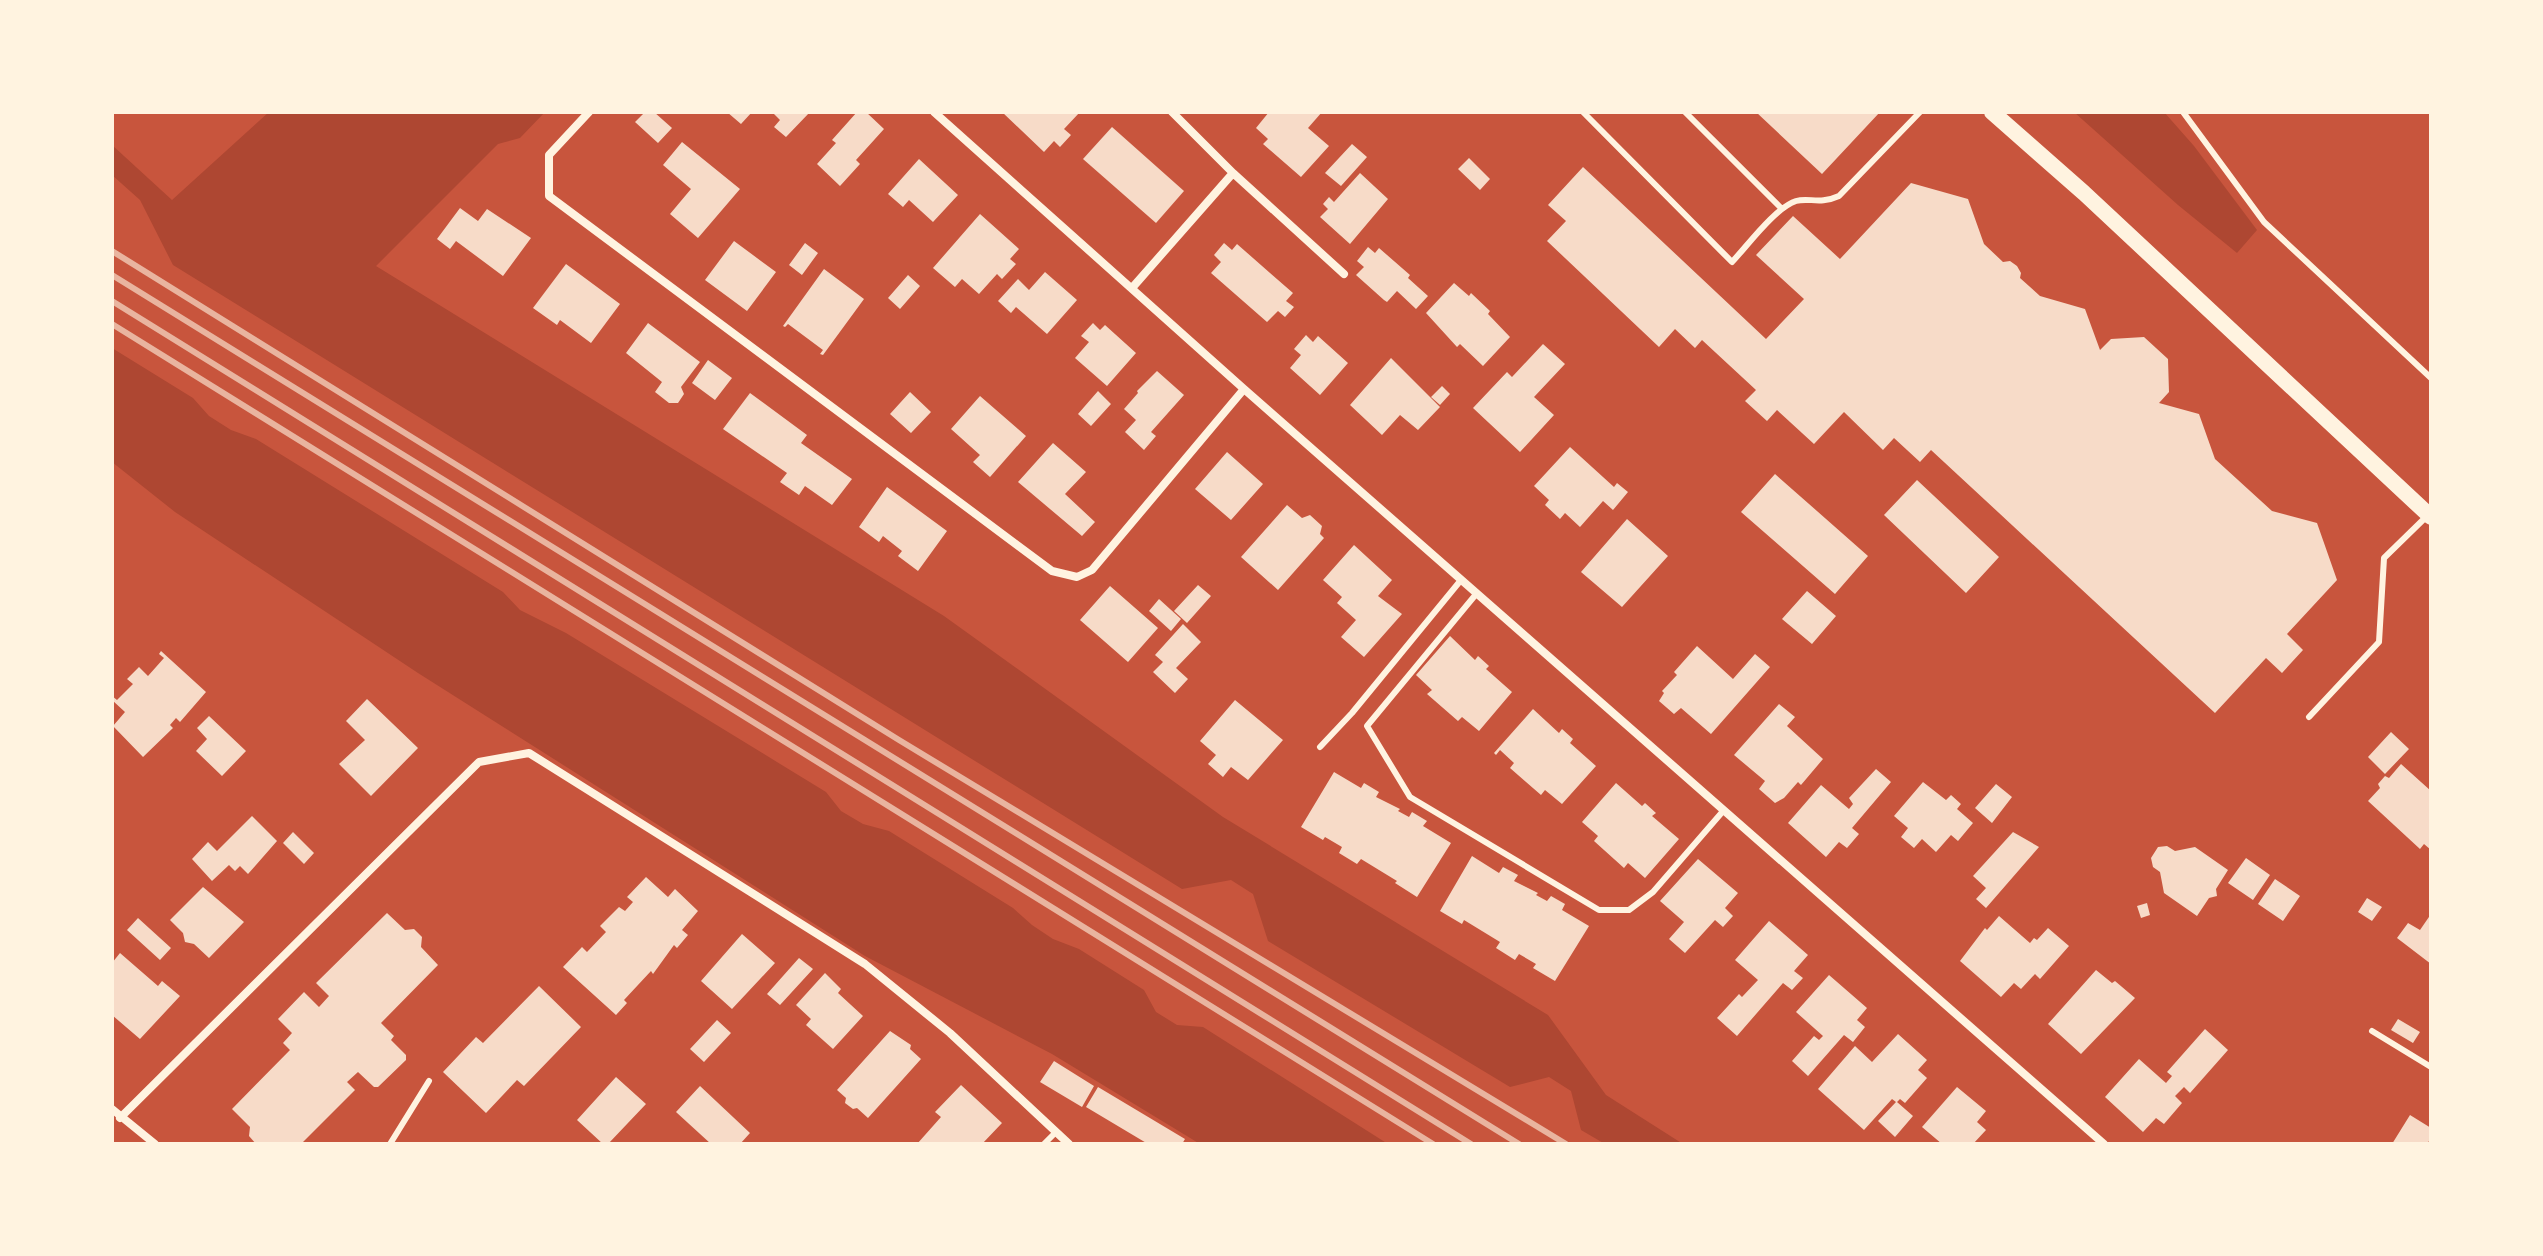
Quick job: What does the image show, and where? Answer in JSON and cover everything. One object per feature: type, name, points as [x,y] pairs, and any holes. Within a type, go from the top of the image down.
[{"type":"main road","points":[[1992,112],[2084,193],[2430,516]]},
{"type":"street","points":[[589,112],[549,155],[549,196],[1052,571],[1077,577],[1092,570],[1244,389]]},
{"type":"street","points":[[934,112],[1244,389],[2104,1144]]},
{"type":"street","points":[[1172,112],[1233,173],[1344,274]]},
{"type":"street","points":[[1132,288],[1233,173]]},
{"type":"street","points":[[120,1118],[479,762],[529,753],[865,964],[950,1033],[1069,1144]]},
{"type":"street","points":[[112,1109],[155,1144]]},
{"type":"lane","points":[[1583,112],[1732,262],[1782,209],[1799,200],[1827,202],[1839,196],[1920,112]]},
{"type":"lane","points":[[1685,112],[1782,209]]},
{"type":"lane","points":[[2183,112],[2264,222],[2431,378]]},
{"type":"lane","points":[[2309,717],[2379,642],[2384,558],[2430,516]]},
{"type":"lane","points":[[1320,747],[1352,713],[1461,580]]},
{"type":"lane","points":[[1477,593],[1367,726],[1410,797],[1599,910],[1629,910],[1653,892],[1724,810]]},
{"type":"lane","points":[[2372,1031],[2431,1067]]},
{"type":"lane","points":[[390,1144],[429,1081]]},
{"type":"lane","points":[[1044,1144],[1056,1132]]},
{"type":"shaded area","points":[[269,112],[545,112],[520,138],[498,144],[376,266],[944,616],[1223,817],[1548,1015],[1606,1095],[1683,1144],[1605,1144],[1581,1130],[1571,1091],[1549,1077],[1510,1087],[1268,941],[1253,894],[1231,880],[1182,889],[173,265],[140,200],[112,175],[112,145],[172,200]]},
{"type":"shaded area","points":[[2074,112],[2164,112],[2194,146],[2257,230],[2237,253]]},
{"type":"shaded area","points":[[112,348],[193,398],[209,416],[231,430],[256,439],[503,592],[520,610],[566,633],[826,792],[841,811],[863,824],[889,831],[1013,908],[1053,939],[1079,949],[1144,990],[1156,1012],[1177,1025],[1203,1027],[1388,1144],[1200,1144],[1052,1054],[865,956],[418,673],[175,512],[112,462]]},
{"type":"building","points":[[645,112],[654,112],[672,128],[658,143],[635,122]]},
{"type":"building","points":[[727,112],[752,112],[741,124]]},
{"type":"building","points":[[772,112],[810,112],[786,137],[774,127],[780,120]]},
{"type":"building","points":[[857,112],[866,112],[884,129],[856,160],[860,164],[840,186],[817,164],[836,143],[832,140]]},
{"type":"building","points":[[1002,112],[1080,112],[1064,129],[1071,135],[1060,147],[1054,141],[1044,152]]},
{"type":"building","points":[[1269,112],[1322,112],[1308,128],[1329,146],[1301,177],[1263,144],[1268,139],[1256,128]]},
{"type":"building","points":[[1756,112],[1880,112],[1822,174]]},
{"type":"building","points":[[1112,127],[1184,191],[1156,223],[1083,159]]},
{"type":"building","points":[[682,142],[740,189],[698,238],[670,214],[691,189],[663,165]]},
{"type":"building","points":[[1352,144],[1367,157],[1341,186],[1325,173]]},
{"type":"building","points":[[1469,158],[1490,179],[1480,190],[1458,169]]},
{"type":"building","points":[[919,159],[958,195],[933,222],[909,200],[903,207],[888,194]]},
{"type":"building","points":[[1583,167],[1766,339],[1804,299],[1756,255],[1793,216],[1840,259],[1911,183],[1968,199],[1984,244],[2003,262],[2010,261],[2017,266],[2020,278],[2040,296],[2085,309],[2100,350],[2111,339],[2144,337],[2168,359],[2169,392],[2159,403],[2199,414],[2215,459],[2272,511],[2317,523],[2337,580],[2287,634],[2303,650],[2282,673],[2266,658],[2215,713],[1931,450],[1920,462],[1894,438],[1883,450],[1844,412],[1814,444],[1777,410],[1767,421],[1745,401],[1756,390],[1702,340],[1695,348],[1675,329],[1659,347],[1547,241],[1566,221],[1548,205]]},
{"type":"building","points":[[1360,173],[1388,199],[1350,244],[1320,217],[1328,209],[1323,204],[1329,197],[1334,202]]},
{"type":"building","points":[[460,208],[478,221],[487,209],[531,238],[503,276],[456,241],[450,249],[437,239]]},
{"type":"building","points":[[980,214],[1019,249],[1010,259],[1016,264],[1002,279],[997,274],[979,294],[962,279],[955,287],[933,268]]},
{"type":"building","points":[[734,241],[776,272],[747,311],[705,280]]},
{"type":"building","points":[[805,243],[818,253],[802,275],[789,265]]},
{"type":"building","points":[[1224,243],[1232,250],[1237,244],[1293,293],[1286,301],[1294,307],[1285,317],[1278,311],[1267,322],[1211,273],[1221,262],[1214,255]]},
{"type":"building","points":[[1368,247],[1375,253],[1379,248],[1410,275],[1408,278],[1428,296],[1416,309],[1397,291],[1387,302],[1356,275],[1364,267],[1357,261]]},
{"type":"building","points":[[566,264],[620,304],[591,343],[560,320],[557,325],[533,308]]},
{"type":"building","points":[[824,269],[864,299],[823,355],[820,354],[823,350],[788,324],[783,326]]},
{"type":"building","points":[[1045,272],[1077,300],[1047,334],[1016,307],[1011,313],[998,301],[1018,279],[1029,290]]},
{"type":"building","points":[[908,275],[920,286],[900,309],[888,298]]},
{"type":"building","points":[[1454,283],[1469,296],[1471,293],[1490,311],[1488,314],[1510,337],[1483,366],[1460,344],[1457,347],[1426,313]]},
{"type":"building","points":[[648,323],[700,362],[681,387],[684,394],[678,403],[669,403],[655,392],[662,382],[626,353]]},
{"type":"building","points":[[1093,323],[1100,330],[1105,325],[1136,353],[1107,386],[1075,358],[1089,342],[1081,336]]},
{"type":"building","points":[[1306,335],[1313,342],[1318,336],[1348,363],[1320,395],[1290,368],[1301,355],[1294,349]]},
{"type":"building","points":[[1543,344],[1565,364],[1534,397],[1554,415],[1520,452],[1473,408],[1507,372],[1512,377]]},
{"type":"building","points":[[1391,358],[1440,407],[1418,430],[1400,415],[1382,435],[1350,405]]},
{"type":"building","points":[[708,360],[732,378],[715,400],[692,383]]},
{"type":"building","points":[[1157,371],[1184,395],[1151,432],[1156,436],[1144,450],[1125,432],[1136,420],[1124,409]]},
{"type":"building","points":[[1442,386],[1450,394],[1440,405],[1431,397]]},
{"type":"building","points":[[1098,391],[1111,404],[1091,426],[1078,414]]},
{"type":"building","points":[[910,392],[931,412],[911,433],[890,414]]},
{"type":"building","points":[[750,393],[807,435],[801,443],[852,479],[832,505],[805,486],[799,495],[780,482],[787,473],[723,429]]},
{"type":"building","points":[[980,396],[1026,436],[990,477],[973,462],[980,455],[951,429]]},
{"type":"building","points":[[1053,443],[1086,472],[1065,494],[1095,522],[1082,536],[1018,482]]},
{"type":"building","points":[[1570,447],[1614,487],[1617,483],[1628,492],[1613,510],[1603,501],[1580,527],[1565,513],[1560,519],[1545,505],[1549,500],[1534,486]]},
{"type":"building","points":[[1227,452],[1263,484],[1231,520],[1195,489]]},
{"type":"building","points":[[1775,474],[1868,556],[1835,594],[1741,512]]},
{"type":"building","points":[[1917,480],[1999,557],[1966,593],[1884,515]]},
{"type":"building","points":[[887,487],[947,531],[918,571],[898,556],[902,551],[883,536],[879,542],[859,527]]},
{"type":"building","points":[[1287,505],[1302,518],[1310,515],[1322,526],[1320,534],[1324,538],[1278,590],[1241,557]]},
{"type":"building","points":[[1627,519],[1668,556],[1622,607],[1581,572]]},
{"type":"building","points":[[1354,545],[1392,580],[1378,596],[1402,614],[1364,657],[1341,637],[1356,620],[1337,603],[1342,597],[1323,580]]},
{"type":"building","points":[[1198,585],[1211,596],[1187,623],[1174,611]]},
{"type":"building","points":[[1110,586],[1158,628],[1128,662],[1080,620]]},
{"type":"building","points":[[1807,591],[1836,616],[1812,644],[1782,619]]},
{"type":"building","points":[[1159,599],[1181,619],[1171,631],[1149,611]]},
{"type":"building","points":[[1183,624],[1201,642],[1176,668],[1188,679],[1175,693],[1153,672],[1163,662],[1155,655]]},
{"type":"building","points":[[1450,636],[1475,660],[1478,656],[1489,666],[1486,669],[1512,692],[1479,731],[1462,717],[1458,721],[1427,694],[1432,690],[1416,675]]},
{"type":"building","points":[[1697,646],[1733,679],[1755,654],[1770,667],[1711,734],[1681,708],[1674,714],[1659,701],[1664,693],[1662,691],[1677,675],[1674,672]]},
{"type":"building","points":[[161,651],[206,692],[180,722],[176,718],[170,725],[173,728],[143,757],[113,726],[125,712],[112,700],[112,696],[117,700],[133,684],[127,679],[139,667],[148,676],[164,658],[159,654]]},
{"type":"building","points":[[367,699],[418,748],[371,796],[339,764],[365,740],[346,721]]},
{"type":"building","points":[[1235,700],[1283,740],[1248,780],[1231,767],[1223,777],[1208,764],[1216,755],[1200,741]]},
{"type":"building","points":[[1779,704],[1795,717],[1787,726],[1823,759],[1801,785],[1798,782],[1775,803],[1759,789],[1765,781],[1734,755]]},
{"type":"building","points":[[1533,709],[1559,733],[1562,729],[1573,739],[1570,743],[1596,766],[1562,804],[1545,790],[1541,795],[1510,768],[1514,763],[1500,750],[1496,755],[1494,753]]},
{"type":"building","points":[[209,716],[246,751],[222,776],[196,751],[207,739],[197,728]]},
{"type":"building","points":[[2391,732],[2409,749],[2385,774],[2368,757]]},
{"type":"building","points":[[2401,764],[2431,791],[2431,850],[2424,844],[2420,849],[2368,801],[2380,788],[2378,784],[2385,776],[2389,778]]},
{"type":"building","points":[[1876,769],[1891,782],[1852,828],[1859,834],[1847,848],[1839,842],[1826,857],[1788,823],[1821,785],[1849,809],[1853,804],[1849,798]]},
{"type":"building","points":[[1334,772],[1361,788],[1364,783],[1379,792],[1376,797],[1409,817],[1412,812],[1427,821],[1423,826],[1451,843],[1417,897],[1361,859],[1357,864],[1339,853],[1342,847],[1301,827]]},
{"type":"building","points":[[1923,782],[1946,800],[1951,795],[1961,804],[1957,809],[1973,823],[1958,841],[1951,835],[1936,852],[1922,839],[1914,848],[1901,837],[1908,828],[1894,816]]},
{"type":"building","points":[[1616,783],[1642,806],[1645,803],[1656,813],[1652,816],[1679,839],[1645,878],[1628,863],[1624,868],[1594,841],[1598,836],[1582,822]]},
{"type":"building","points":[[1996,784],[2012,797],[1992,823],[1975,808]]},
{"type":"building","points":[[252,816],[277,841],[248,874],[240,866],[235,871],[229,865],[212,881],[192,859],[208,842],[217,851]]},
{"type":"building","points":[[293,832],[314,853],[304,864],[283,843]]},
{"type":"building","points":[[2013,832],[2039,847],[1986,908],[1976,899],[1986,888],[1973,876]]},
{"type":"building","points":[[2167,846],[2175,851],[2195,847],[2228,870],[2216,889],[2217,896],[2209,898],[2197,916],[2164,893],[2160,872],[2153,867],[2151,858],[2158,847]]},
{"type":"building","points":[[1472,856],[1499,873],[1503,867],[1518,875],[1514,881],[1547,901],[1551,896],[1565,904],[1562,910],[1589,926],[1555,981],[1533,968],[1536,964],[1519,954],[1515,960],[1496,948],[1500,942],[1464,920],[1462,924],[1440,911]]},
{"type":"building","points":[[2246,858],[2270,875],[2253,900],[2228,883]]},
{"type":"building","points":[[1698,859],[1738,893],[1725,908],[1733,916],[1723,927],[1715,920],[1685,953],[1669,939],[1684,922],[1660,901]]},
{"type":"building","points":[[646,877],[668,897],[675,889],[698,911],[682,930],[688,935],[677,948],[674,945],[653,974],[651,971],[624,1000],[627,1003],[616,1015],[563,967],[582,947],[587,952],[606,932],[600,926],[619,907],[625,911],[633,902],[627,897]]},
{"type":"building","points":[[2275,879],[2300,896],[2283,921],[2258,904]]},
{"type":"building","points":[[203,887],[244,922],[209,958],[194,944],[185,942],[183,933],[170,920]]},
{"type":"building","points":[[2367,898],[2382,907],[2372,921],[2358,912]]},
{"type":"building","points":[[2147,903],[2150,915],[2141,918],[2137,906]]},
{"type":"building","points":[[387,913],[405,930],[414,929],[422,937],[421,947],[438,965],[381,1023],[394,1036],[391,1040],[406,1055],[406,1060],[378,1087],[358,1072],[347,1082],[355,1090],[301,1144],[256,1144],[249,1136],[250,1127],[232,1109],[290,1050],[283,1043],[292,1033],[278,1019],[304,992],[319,1007],[329,996],[316,983]]},
{"type":"building","points":[[2431,914],[2431,964],[2397,938],[2408,923],[2420,930]]},
{"type":"building","points":[[1999,916],[2030,943],[2048,928],[2069,946],[2040,979],[2035,974],[2021,989],[2014,983],[2001,997],[1960,961],[1985,928],[1987,930]]},
{"type":"building","points":[[138,918],[171,948],[160,960],[127,930]]},
{"type":"building","points":[[1769,921],[1808,955],[1794,971],[1803,978],[1792,990],[1783,983],[1737,1036],[1717,1018],[1739,994],[1742,997],[1758,980],[1735,960]]},
{"type":"building","points":[[742,934],[775,963],[732,1009],[701,981]]},
{"type":"building","points":[[120,953],[158,986],[162,981],[180,996],[140,1039],[112,1015],[112,963]]},
{"type":"building","points":[[799,958],[813,969],[780,1005],[767,994]]},
{"type":"building","points":[[2096,970],[2135,998],[2081,1054],[2048,1024]]},
{"type":"building","points":[[825,973],[841,989],[838,993],[863,1016],[833,1049],[806,1025],[811,1019],[796,1005]]},
{"type":"building","points":[[1829,975],[1867,1008],[1857,1020],[1865,1027],[1853,1042],[1844,1035],[1808,1076],[1792,1061],[1814,1036],[1819,1040],[1823,1036],[1796,1012]]},
{"type":"building","points":[[539,986],[581,1027],[524,1086],[517,1080],[486,1113],[443,1072],[476,1037],[483,1043]]},
{"type":"building","points":[[2398,1019],[2420,1032],[2413,1043],[2391,1030]]},
{"type":"building","points":[[717,1020],[731,1033],[704,1062],[690,1049]]},
{"type":"building","points":[[2205,1029],[2228,1050],[2190,1093],[2184,1087],[2175,1096],[2182,1103],[2164,1124],[2156,1118],[2143,1132],[2105,1097],[2139,1059],[2166,1083],[2172,1076],[2167,1072]]},
{"type":"building","points":[[890,1031],[911,1045],[910,1049],[921,1059],[868,1118],[845,1103],[846,1098],[837,1090]]},
{"type":"building","points":[[1898,1034],[1927,1060],[1918,1070],[1927,1078],[1905,1103],[1900,1099],[1897,1102],[1913,1116],[1895,1137],[1878,1121],[1896,1102],[1892,1099],[1864,1130],[1818,1089],[1855,1046],[1872,1062]]},
{"type":"building","points":[[1054,1061],[1094,1086],[1082,1107],[1040,1082]]},
{"type":"building","points":[[616,1077],[646,1104],[608,1144],[603,1144],[577,1120]]},
{"type":"building","points":[[961,1085],[1002,1123],[982,1144],[917,1144],[941,1117],[935,1112]]},
{"type":"building","points":[[700,1086],[750,1133],[740,1144],[711,1144],[676,1112]]},
{"type":"building","points":[[1098,1087],[1185,1139],[1182,1144],[1148,1144],[1086,1107]]},
{"type":"building","points":[[1957,1087],[1986,1111],[1977,1122],[1986,1130],[1973,1144],[1942,1144],[1922,1127]]},
{"type":"building","points":[[2410,1115],[2431,1128],[2431,1138],[2427,1144],[2392,1144]]},
{"type":"railway","points":[[112,251],[899,740],[1566,1144]]},
{"type":"railway","points":[[112,275],[1519,1144]]},
{"type":"railway","points":[[112,301],[1471,1144]]},
{"type":"railway","points":[[112,324],[1433,1144]]}]
